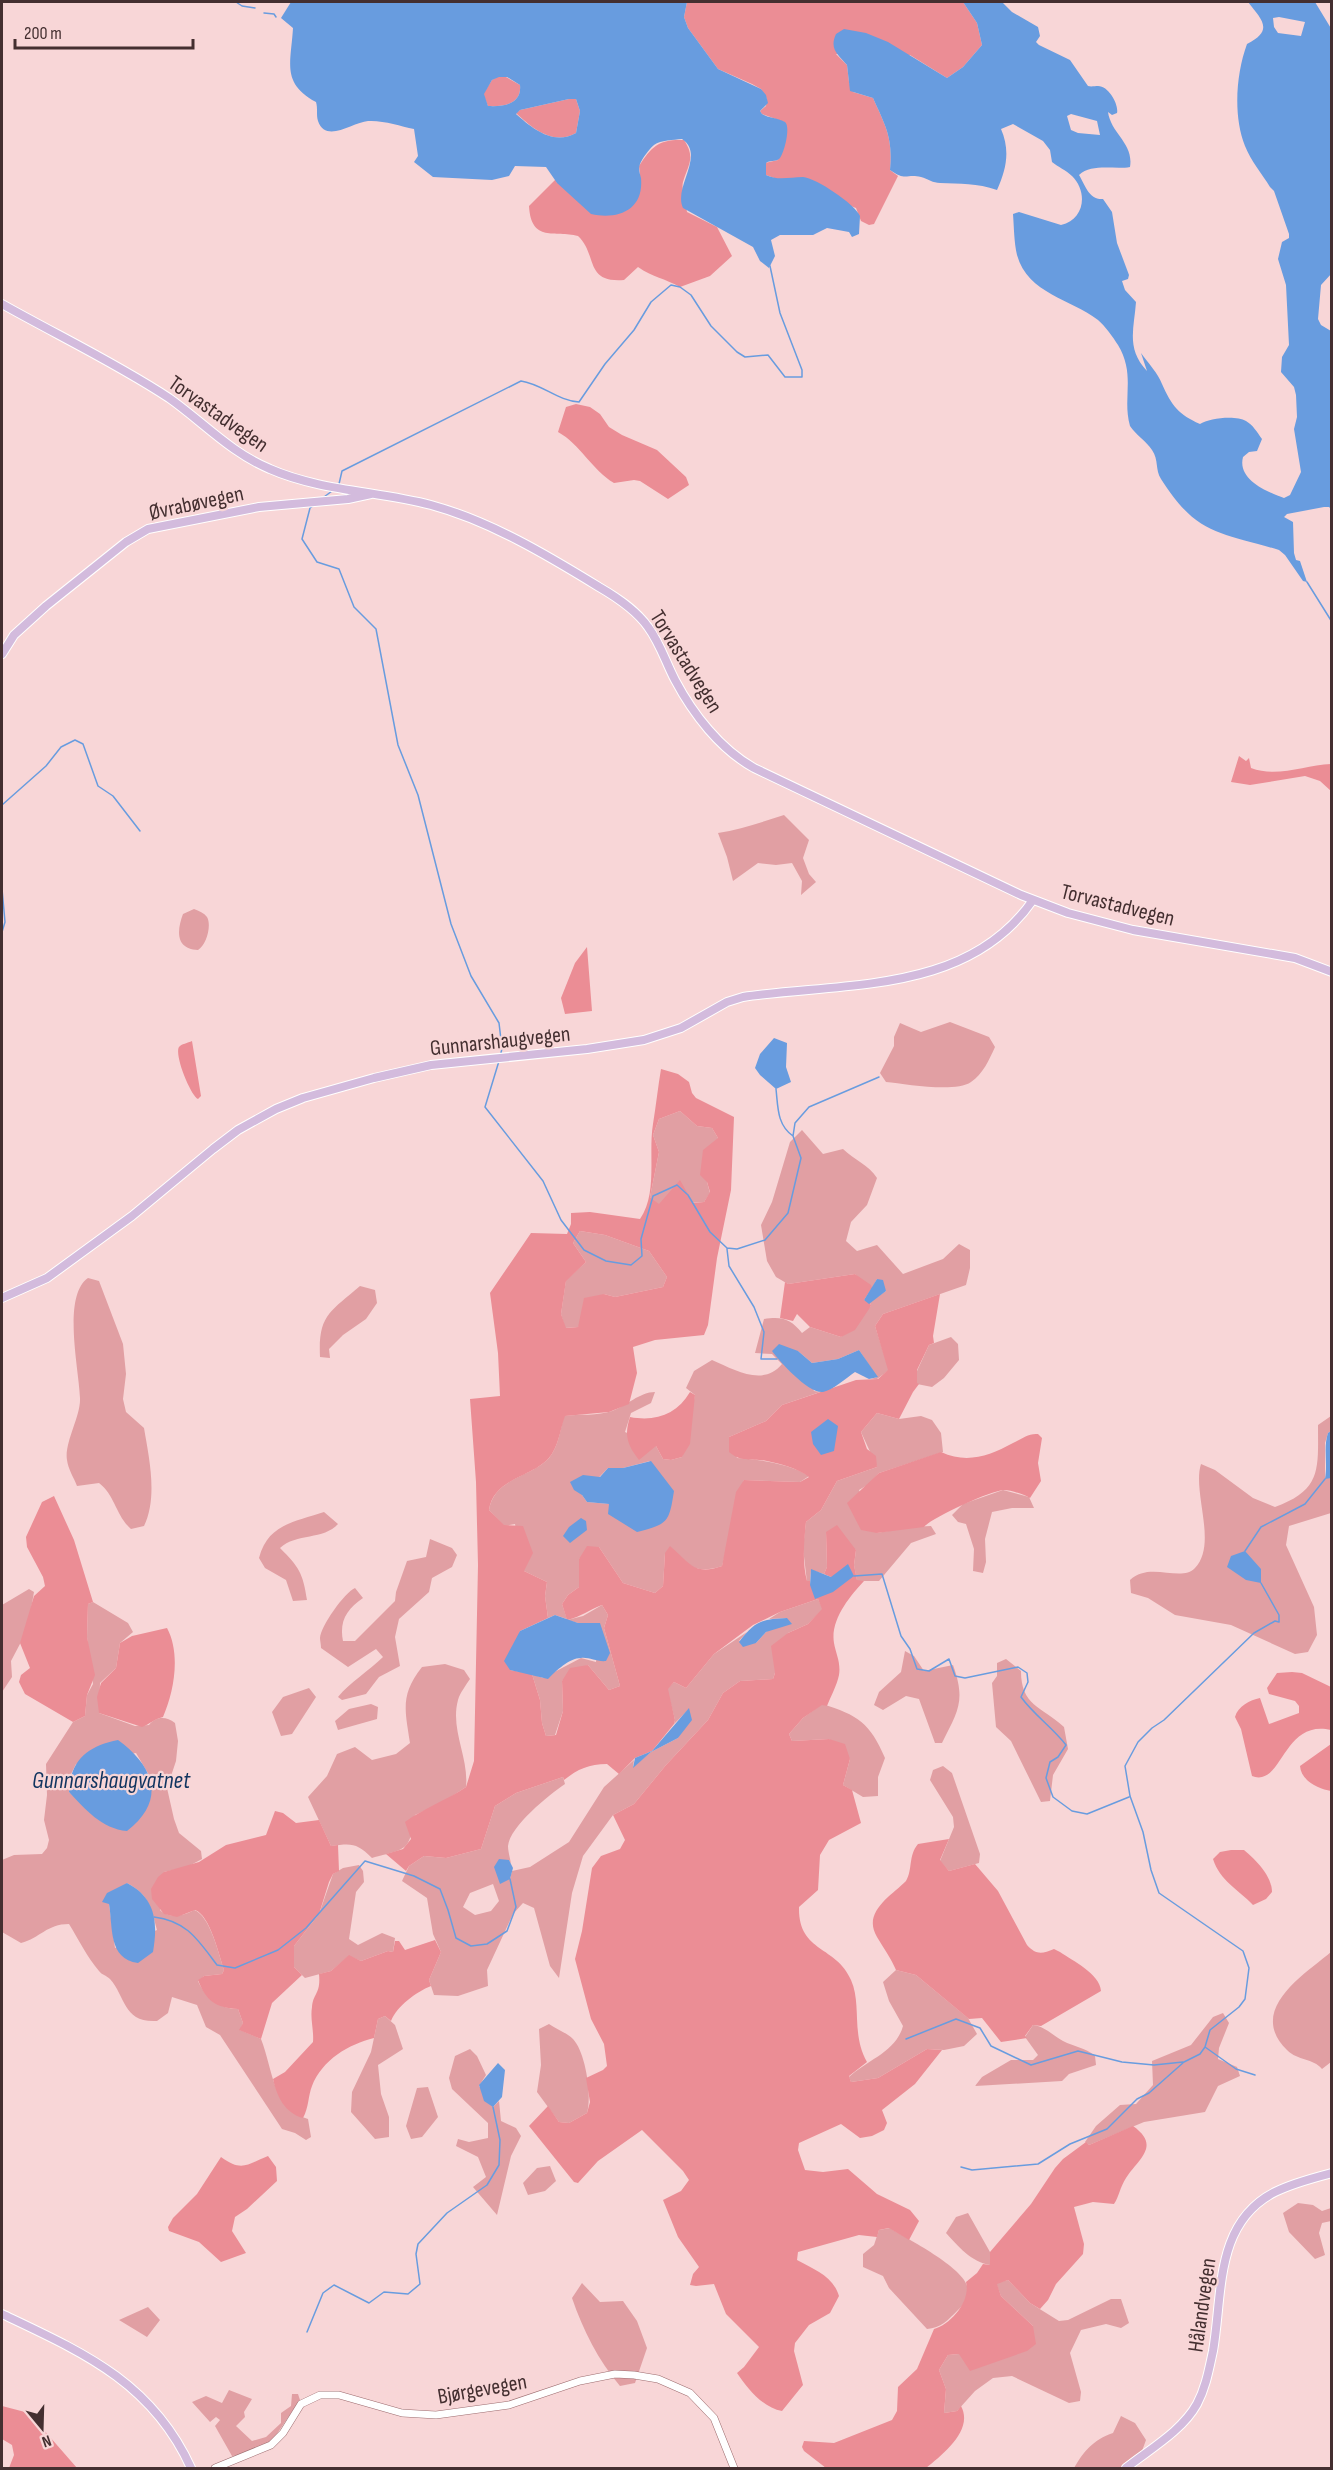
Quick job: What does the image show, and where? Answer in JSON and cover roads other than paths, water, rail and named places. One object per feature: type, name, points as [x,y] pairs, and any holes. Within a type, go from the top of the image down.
[{"type":"main road","name":"Torvastadvegen","points":[[2,304],[159,392],[238,452],[259,464],[297,478],[429,505],[462,516],[545,556],[600,587],[629,607],[648,627],[690,705],[714,735],[740,759],[1033,900],[1101,923],[1295,958],[1332,972]]},
{"type":"main road","name":"Øvrabøvegen","points":[[2,654],[14,635],[46,606],[126,543],[148,529],[259,507],[348,500],[371,494]]},
{"type":"main road","name":"Gunnarshaugvegen","points":[[2,1298],[47,1278],[132,1216],[198,1160],[238,1130],[276,1109],[303,1098],[431,1065],[586,1049],[644,1040],[681,1028],[727,1002],[743,997],[852,987],[903,978],[954,962],[987,945],[1005,933],[1033,900]]},
{"type":"main road","name":"Hålandvegen","points":[[1126,2469],[1178,2428],[1191,2413],[1201,2396],[1207,2378],[1217,2326],[1220,2282],[1226,2253],[1243,2219],[1255,2206],[1275,2192],[1332,2172]]},
{"type":"main road","points":[[2,2314],[72,2347],[115,2375],[156,2413],[176,2441],[191,2469]]},
{"type":"street","name":"Bjørgevegen","points":[[215,2469],[271,2445],[286,2429],[301,2404],[320,2395],[339,2395],[402,2414],[436,2415],[509,2405],[580,2380],[615,2374],[658,2379],[690,2393],[714,2418],[734,2469]]},
{"type":"water","points":[[291,2],[687,2],[684,17],[688,28],[718,69],[761,89],[768,103],[760,111],[762,114],[783,121],[787,125],[783,152],[779,159],[766,163],[766,175],[780,178],[809,178],[825,187],[857,211],[860,216],[859,234],[852,237],[849,232],[827,228],[813,235],[780,235],[771,240],[775,256],[769,268],[760,261],[753,247],[683,208],[682,191],[691,154],[689,146],[682,139],[660,142],[650,149],[639,166],[641,189],[638,198],[634,205],[619,214],[591,214],[557,183],[546,167],[515,166],[509,176],[492,180],[433,177],[414,162],[418,156],[414,129],[374,121],[362,122],[333,131],[322,128],[317,119],[316,102],[297,87],[293,79],[290,62],[293,28],[281,18]],"holes":[[[507,77],[520,85],[520,91],[515,100],[510,103],[488,106],[484,94],[492,80]],[[576,99],[580,111],[576,133],[567,136],[543,134],[516,114],[520,110]]]},
{"type":"water","points":[[963,2],[1002,2],[1012,12],[1038,27],[1040,36],[1036,42],[1039,45],[1070,60],[1088,86],[1102,87],[1112,97],[1117,113],[1112,115],[1108,112],[1110,120],[1129,151],[1130,167],[1090,169],[1079,175],[1091,194],[1098,199],[1103,199],[1112,212],[1117,243],[1129,275],[1128,279],[1122,281],[1125,290],[1136,302],[1133,338],[1136,355],[1147,371],[1141,353],[1158,376],[1173,404],[1186,417],[1200,424],[1210,420],[1229,418],[1242,419],[1251,425],[1262,439],[1257,451],[1249,452],[1243,457],[1242,465],[1245,472],[1255,484],[1284,498],[1290,495],[1301,472],[1294,429],[1297,417],[1296,395],[1294,387],[1281,372],[1282,357],[1289,345],[1286,285],[1278,259],[1282,242],[1289,238],[1289,234],[1274,191],[1247,152],[1241,134],[1237,108],[1240,68],[1247,44],[1256,39],[1263,29],[1261,19],[1248,2],[1315,2],[1332,30],[1332,273],[1321,285],[1318,319],[1321,325],[1331,331],[1331,509],[1324,507],[1287,514],[1284,517],[1293,522],[1294,553],[1296,560],[1300,561],[1307,582],[1303,581],[1279,550],[1225,535],[1199,522],[1186,512],[1161,479],[1152,450],[1130,426],[1127,406],[1128,376],[1123,356],[1116,342],[1098,320],[1040,287],[1030,279],[1023,268],[1016,250],[1013,214],[1019,212],[1061,225],[1075,217],[1082,204],[1077,182],[1070,174],[1052,162],[1050,150],[1043,141],[1013,124],[1001,129],[1006,144],[1006,159],[997,190],[975,185],[937,183],[916,176],[900,176],[890,170],[890,149],[885,125],[873,98],[850,91],[847,65],[834,48],[836,34],[844,29],[866,33],[888,42],[947,78],[963,67],[982,45],[977,23]],"holes":[[[1273,18],[1305,22],[1301,36],[1278,33],[1274,27]],[[1071,114],[1097,121],[1100,135],[1071,130],[1067,116]]]},
{"type":"water","points":[[774,1038],[787,1043],[786,1067],[791,1082],[776,1089],[755,1068],[760,1054]]},
{"type":"water","points":[[877,1279],[883,1280],[886,1291],[869,1304],[864,1300]]},
{"type":"water","points":[[779,1344],[798,1351],[812,1363],[838,1359],[859,1350],[878,1377],[869,1379],[855,1372],[831,1389],[823,1392],[817,1391],[803,1383],[776,1356],[772,1351]]},
{"type":"water","points":[[828,1419],[838,1426],[834,1451],[821,1455],[813,1444],[811,1432]]},
{"type":"water","points":[[1331,1431],[1331,1478],[1325,1479],[1326,1444],[1328,1433]]},
{"type":"water","points":[[651,1461],[674,1491],[672,1502],[668,1516],[661,1524],[637,1532],[608,1514],[609,1504],[587,1502],[574,1490],[570,1482],[583,1475],[600,1477],[608,1468],[623,1468]]},
{"type":"water","points":[[581,1518],[586,1521],[587,1530],[570,1543],[563,1536],[569,1527]]},
{"type":"water","points":[[1245,1551],[1261,1569],[1261,1583],[1246,1580],[1227,1567],[1231,1556]]},
{"type":"water","points":[[848,1564],[854,1576],[833,1592],[815,1599],[810,1585],[811,1569],[831,1577]]},
{"type":"water","points":[[555,1615],[578,1623],[600,1623],[610,1653],[606,1661],[584,1658],[572,1660],[548,1679],[510,1670],[504,1661],[520,1631]]},
{"type":"water","points":[[787,1618],[792,1624],[766,1632],[756,1643],[743,1647],[739,1642],[760,1622]]},
{"type":"water","points":[[689,1708],[692,1720],[678,1738],[651,1752],[633,1768],[635,1758],[652,1751]]},
{"type":"water","name":"Gunnarshaugvatnet","points":[[118,1740],[140,1761],[151,1784],[148,1807],[140,1819],[127,1831],[102,1822],[69,1792],[73,1771],[83,1756],[98,1746]]},
{"type":"water","points":[[499,1859],[509,1860],[513,1868],[510,1879],[500,1884],[494,1867]]},
{"type":"water","points":[[127,1883],[144,1896],[155,1921],[153,1952],[138,1963],[128,1960],[117,1949],[112,1932],[109,1904],[102,1902],[107,1893]]},
{"type":"water","points":[[498,2063],[505,2070],[502,2097],[493,2107],[484,2101],[479,2085]]},
{"type":"waterway","points":[[236,2],[242,6],[255,8]]},
{"type":"waterway","points":[[264,13],[274,14],[276,17]]},
{"type":"waterway","points":[[339,484],[342,471],[521,381],[536,385],[564,399],[579,402],[605,364],[634,330],[651,302],[671,285],[680,287],[691,295],[711,326],[737,352],[745,357],[768,355],[785,377],[802,377],[802,370],[780,313],[770,266]]},
{"type":"waterway","points":[[324,497],[332,491]]},
{"type":"waterway","points":[[313,506],[310,508],[302,539],[317,562],[339,569],[354,607],[376,629],[398,745],[418,795],[451,924],[471,976],[499,1023],[501,1053]]},
{"type":"waterway","points":[[1307,582],[1332,622]]},
{"type":"waterway","points":[[2,805],[46,766],[61,747],[75,740],[83,744],[98,786],[113,796],[140,831]]},
{"type":"waterway","points":[[2,889],[5,922],[2,932]]},
{"type":"waterway","points":[[499,1061],[485,1107],[543,1181],[561,1220],[584,1250],[606,1261],[631,1265],[642,1256],[641,1239],[653,1196],[677,1185],[688,1195],[710,1232],[727,1248],[737,1249],[765,1240],[788,1213],[801,1158],[793,1136],[795,1123],[809,1107],[879,1077]]},
{"type":"waterway","points":[[776,1089],[781,1121],[793,1136]]},
{"type":"waterway","points":[[727,1249],[729,1266],[754,1307],[764,1332],[761,1359],[777,1359]]},
{"type":"waterway","points":[[1245,1551],[1261,1527],[1305,1504],[1325,1479]]},
{"type":"waterway","points":[[854,1576],[882,1574],[901,1636],[910,1649],[917,1669],[929,1671],[949,1659],[955,1676],[965,1678],[1018,1667],[1027,1673],[1028,1682],[1021,1697],[1066,1745],[1058,1757],[1050,1762],[1046,1778],[1053,1797],[1072,1811],[1087,1814],[1129,1797]]},
{"type":"waterway","points":[[961,2167],[972,2170],[1038,2164],[1070,2144],[1107,2129],[1137,2099],[1149,2093],[1184,2062],[1200,2054],[1205,2047],[1210,2030],[1239,2007],[1245,1999],[1249,1968],[1243,1951],[1159,1893],[1151,1870],[1143,1832],[1130,1796],[1125,1766],[1138,1742],[1152,1728],[1164,1720],[1254,1633],[1275,1621],[1279,1622],[1279,1615],[1261,1583]]},
{"type":"waterway","points":[[154,1917],[175,1923],[191,1933],[217,1965],[235,1968],[278,1950],[306,1928],[365,1861],[414,1876],[440,1889],[456,1938],[471,1946],[487,1944],[507,1931],[516,1907],[510,1879]]},
{"type":"waterway","points":[[906,2039],[956,2019],[980,2028],[991,2046],[1031,2065],[1078,2051],[1122,2062],[1154,2065],[1183,2062]]},
{"type":"waterway","points":[[1205,2047],[1236,2069],[1255,2075]]},
{"type":"waterway","points":[[307,2332],[323,2293],[334,2285],[369,2303],[384,2292],[408,2294],[420,2284],[416,2254],[418,2244],[447,2213],[487,2185],[499,2165],[500,2140],[493,2107]]}]
